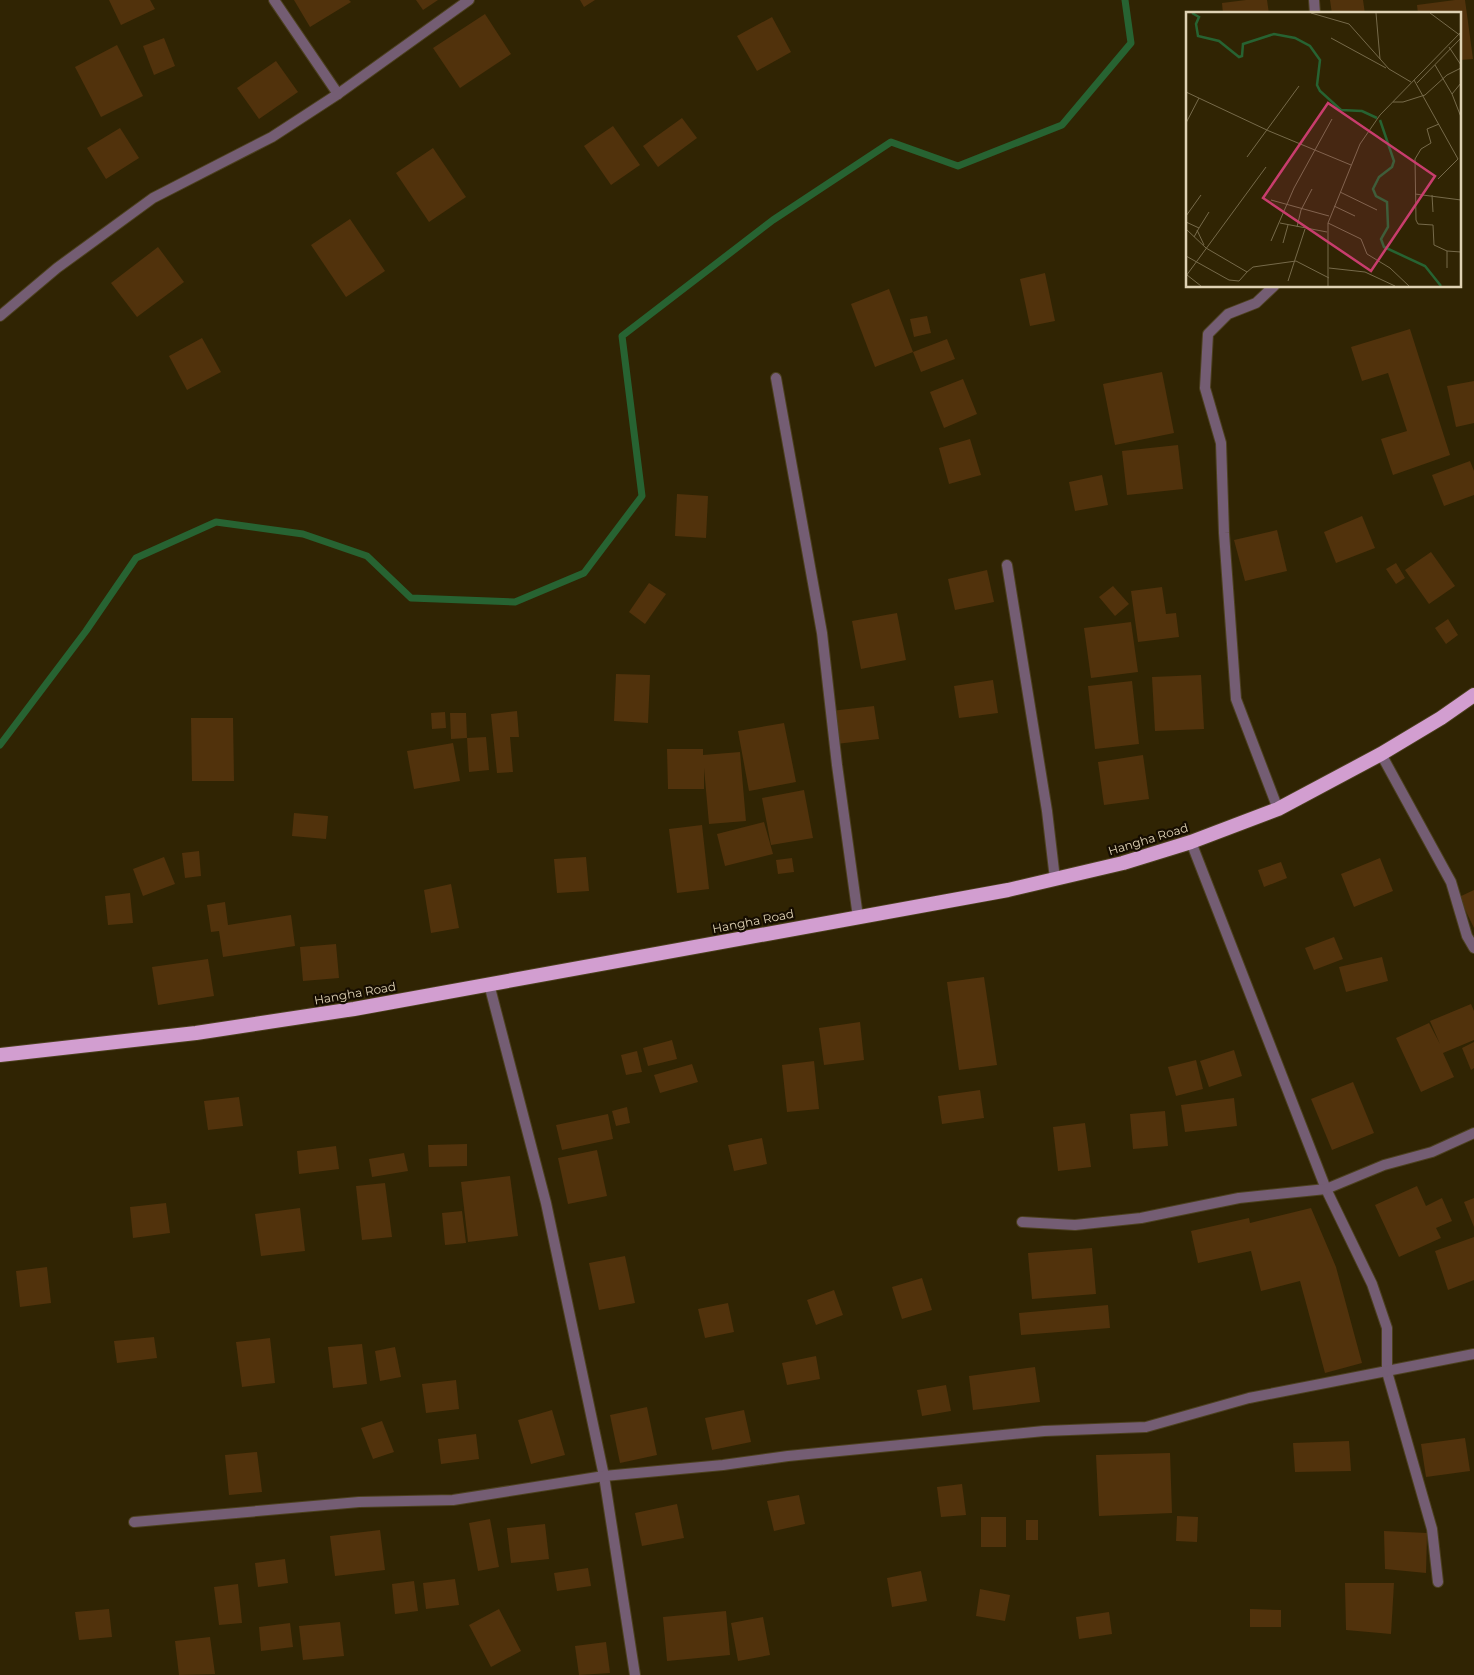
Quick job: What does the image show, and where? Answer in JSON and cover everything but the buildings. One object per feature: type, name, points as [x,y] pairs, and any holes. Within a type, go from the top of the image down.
[{"type":"highway","name":"Hangha Road","points":[[0,1055],[205,1032],[354,1009],[1008,890],[1123,863],[1191,842],[1278,809],[1381,754],[1441,718],[1474,695]]},
{"type":"street","points":[[274,0],[338,94]]},
{"type":"street","points":[[0,316],[57,268],[153,198],[272,137],[338,94],[469,0]]},
{"type":"street","points":[[1272,288],[1256,303],[1228,314],[1208,334],[1205,388],[1221,443],[1224,533],[1236,699],[1278,809]]},
{"type":"street","points":[[776,378],[822,633],[837,765],[858,916]]},
{"type":"street","points":[[1007,565],[1047,810],[1055,879]]},
{"type":"street","points":[[1381,754],[1451,882],[1468,936],[1474,948]]},
{"type":"street","points":[[1191,842],[1326,1189],[1372,1284],[1387,1328],[1387,1372],[1432,1529],[1438,1582]]},
{"type":"street","points":[[489,984],[546,1203],[604,1476],[635,1675]]},
{"type":"street","points":[[1022,1222],[1075,1226],[1141,1218],[1239,1198],[1326,1189],[1384,1165],[1432,1152],[1474,1133]]},
{"type":"street","points":[[134,1522],[359,1502],[452,1500],[604,1476],[1044,1431],[1146,1427],[1249,1398],[1474,1354]]},
{"type":"waterway","points":[[0,745],[86,631],[136,558],[216,522],[303,534],[367,556],[411,598],[515,602],[584,573],[642,496],[622,336],[773,220],[891,142],[958,166],[1062,125],[1131,43],[1125,0]]}]
